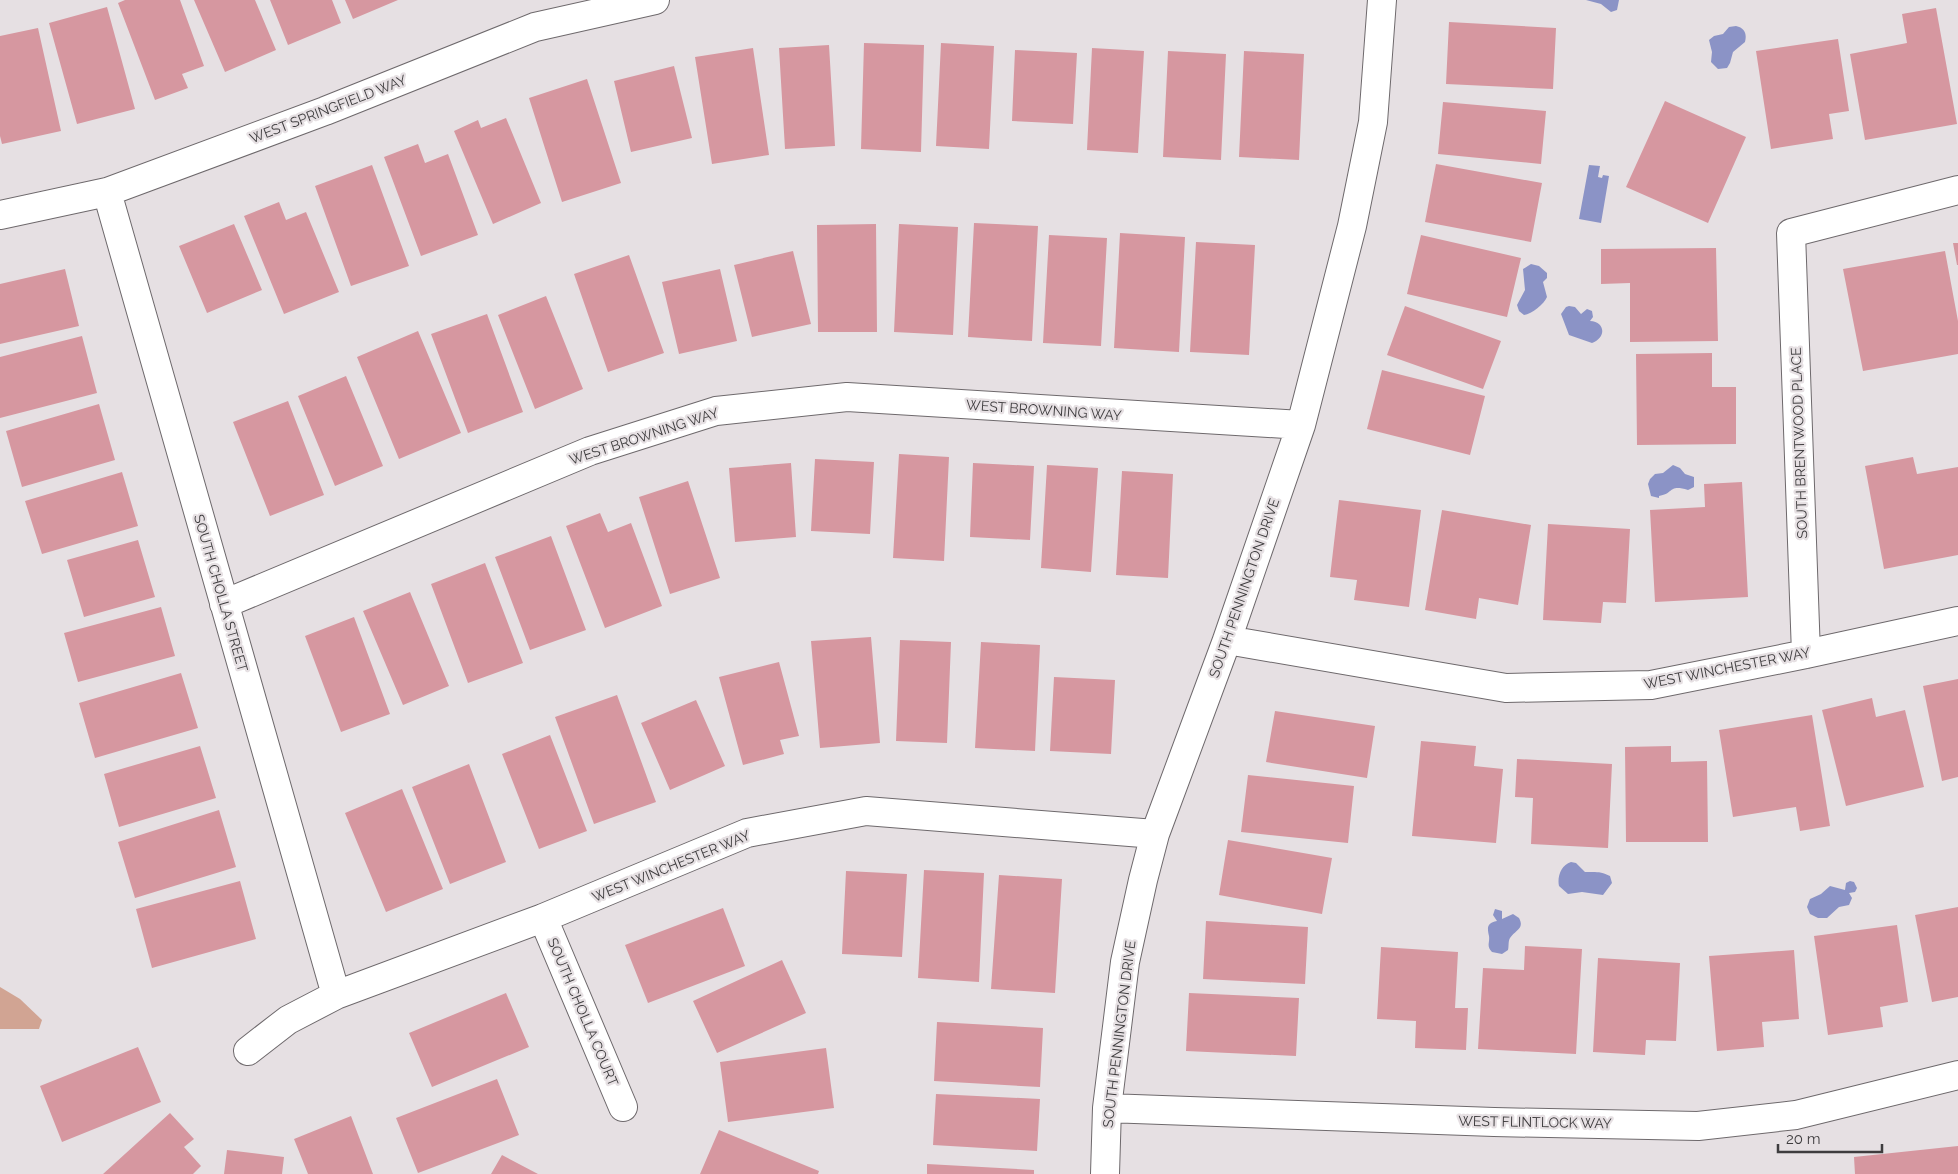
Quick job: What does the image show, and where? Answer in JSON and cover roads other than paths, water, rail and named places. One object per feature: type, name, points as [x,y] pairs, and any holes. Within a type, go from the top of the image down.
[{"type":"street","name":"WEST SPRINGFIELD WAY","points":[[0,215],[107,192],[325,111],[535,27],[655,0]]},
{"type":"street","name":"SOUTH PENNINGTON DRIVE","points":[[1105,1174],[1107,1108],[1125,962],[1155,834],[1227,640],[1301,425],[1352,226],[1374,122],[1382,0]]},
{"type":"street","name":"SOUTH BRENTWOOD PLACE","points":[[1806,654],[1791,233],[1958,190]]},
{"type":"street","name":"SOUTH CHOLLA STREET","points":[[107,192],[336,995]]},
{"type":"street","name":"WEST BROWNING WAY","points":[[224,604],[590,451],[716,411],[847,398],[1301,425]]},
{"type":"street","name":"WEST WINCHESTER WAY","points":[[1227,640],[1506,688],[1651,685],[1958,621]]},
{"type":"street","name":"WEST WINCHESTER WAY","points":[[248,1051],[288,1020],[336,995],[544,918],[747,833],[866,811],[1155,834]]},
{"type":"street","name":"SOUTH CHOLLA COURT","points":[[544,918],[623,1107]]},
{"type":"street","name":"WEST FLINTLOCK WAY","points":[[1107,1108],[1494,1122],[1698,1126],[1796,1115],[1958,1075]]},
{"type":"water","points":[[1586,0],[1619,0],[1617,10],[1611,12],[1601,4]]},
{"type":"water","points":[[1736,26],[1745,32],[1745,42],[1733,52],[1727,68],[1718,69],[1711,62],[1712,52],[1709,40],[1714,36],[1723,34],[1729,27]]},
{"type":"water","points":[[1589,165],[1600,166],[1598,177],[1602,178],[1603,175],[1609,176],[1601,223],[1579,219]]},
{"type":"water","points":[[1531,264],[1539,266],[1547,273],[1547,278],[1543,282],[1547,297],[1531,313],[1524,315],[1519,311],[1517,305],[1525,290],[1523,269]]},
{"type":"water","points":[[1569,306],[1575,307],[1581,314],[1587,309],[1592,311],[1593,317],[1590,321],[1599,324],[1602,331],[1597,341],[1592,343],[1569,335],[1561,314]]},
{"type":"water","points":[[1673,465],[1680,468],[1685,474],[1694,477],[1694,487],[1688,490],[1677,488],[1659,496],[1659,498],[1651,496],[1648,484],[1650,479],[1655,474],[1663,473]]},
{"type":"water","points":[[1571,862],[1576,863],[1585,872],[1595,872],[1610,876],[1612,883],[1603,895],[1582,892],[1568,894],[1559,886],[1559,879],[1562,869]]},
{"type":"water","points":[[1854,882],[1857,888],[1855,892],[1849,893],[1852,898],[1849,905],[1839,907],[1827,918],[1818,918],[1810,914],[1807,907],[1810,899],[1821,894],[1830,886],[1845,890],[1846,883]]},
{"type":"water","points":[[1495,909],[1502,911],[1502,919],[1513,914],[1521,922],[1519,929],[1509,939],[1508,950],[1502,954],[1492,952],[1489,946],[1488,926],[1497,921],[1493,915]]}]
